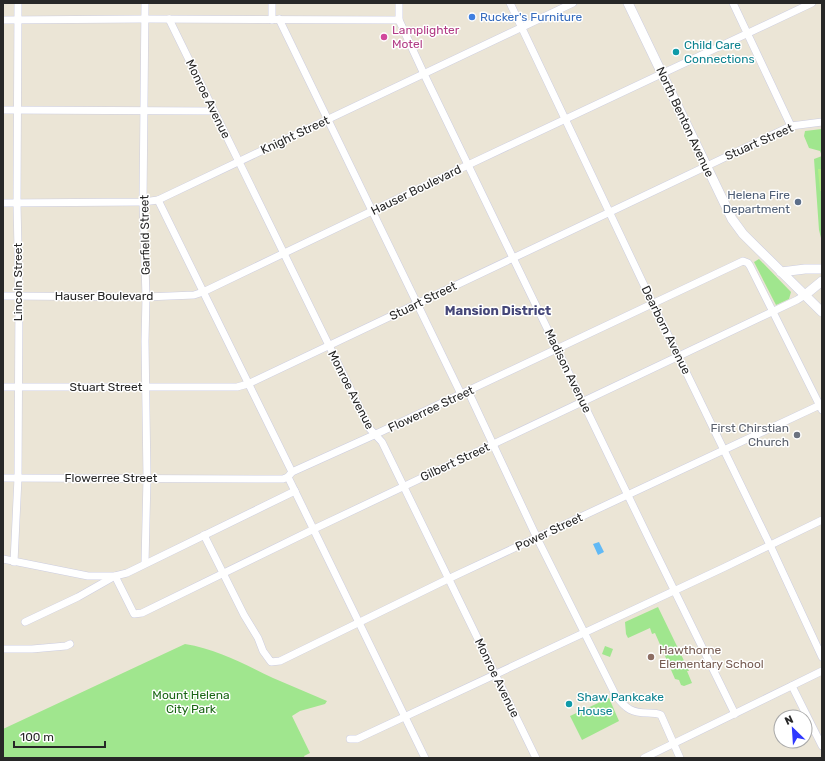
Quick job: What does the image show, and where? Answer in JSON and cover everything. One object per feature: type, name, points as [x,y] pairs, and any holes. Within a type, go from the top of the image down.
[{"type":"main road","name":"North Benton Avenue","points":[[628,3],[727,209],[738,228],[822,312]]},
{"type":"main road","points":[[781,272],[805,269],[822,269]]},
{"type":"main road","points":[[805,295],[822,281]]},
{"type":"street","name":"Lincoln Street","points":[[14,562],[18,478],[18,3]]},
{"type":"street","name":"Garfield Street","points":[[145,3],[143,111],[147,478],[145,563]]},
{"type":"street","points":[[272,3],[276,20],[418,303],[493,444],[616,696],[626,707],[637,713],[658,714],[661,716],[680,758]]},
{"type":"street","name":"Madison Avenue","points":[[399,3],[399,20],[424,74],[735,714]]},
{"type":"street","name":"Dearborn Avenue","points":[[510,3],[678,357],[770,545],[822,657]]},
{"type":"street","name":"Knight Street","points":[[3,203],[143,202],[158,200],[573,3]]},
{"type":"street","points":[[733,3],[791,126]]},
{"type":"street","name":"Hauser Boulevard","points":[[3,296],[146,297],[194,295],[203,292],[812,3]]},
{"type":"street","name":"Monroe Avenue","points":[[169,19],[328,346],[370,429],[382,442],[536,758]]},
{"type":"street","points":[[3,20],[399,20]]},
{"type":"street","points":[[3,110],[213,111]]},
{"type":"street","name":"Stuart Street","points":[[3,387],[238,388],[791,126],[822,122]]},
{"type":"street","points":[[158,200],[248,384],[290,474],[295,491],[425,758]]},
{"type":"street","name":"Flowerree Street","points":[[3,478],[283,479],[290,474],[653,304],[739,262],[745,262],[750,266],[774,312]]},
{"type":"street","name":"Gilbert Street","points":[[115,576],[134,614],[142,613],[314,529],[774,312],[805,295]]},
{"type":"street","points":[[774,312],[821,408]]},
{"type":"street","name":"Power Street","points":[[223,573],[267,658],[271,662],[280,662],[448,579],[724,450],[821,408]]},
{"type":"street","points":[[3,559],[88,576],[115,576],[127,573],[295,491]]},
{"type":"street","points":[[350,740],[357,739],[822,520]]},
{"type":"street","points":[[204,535],[223,573]]},
{"type":"street","points":[[25,622],[78,597],[115,576]]},
{"type":"street","points":[[3,649],[32,649],[66,646],[70,644]]},
{"type":"street","points":[[644,758],[822,671]]},
{"type":"street","points":[[792,686],[822,746]]},
{"type":"green space","points":[[822,129],[822,156],[820,151],[809,148],[804,136],[805,131]]},
{"type":"green space","points":[[822,156],[822,242],[819,230],[814,159]]},
{"type":"green space","points":[[818,169],[822,169],[822,191],[820,191]]},
{"type":"green space","points":[[759,259],[791,292],[789,299],[776,305],[754,262]]},
{"type":"green space","points":[[658,607],[689,671],[687,671],[692,683],[684,686],[681,685],[679,680],[675,679],[655,633],[652,634],[650,628],[628,638],[626,634],[625,622]]},
{"type":"green space","name":"Mount Helena City Park","points":[[185,644],[208,649],[327,701],[325,704],[300,711],[292,716],[310,753],[304,756],[305,758],[3,758],[3,729]]},
{"type":"green space","points":[[605,646],[613,649],[610,657],[602,654]]},
{"type":"green space","points":[[609,698],[619,721],[582,740],[570,716]]},
{"type":"water","points":[[599,542],[604,552],[598,555],[593,544]]},
{"type":"place","name":"Rucker's Furniture","points":[[472,17]]},
{"type":"place","name":"Lamplighter Motel","points":[[384,37]]},
{"type":"place","name":"Child Care Connections","points":[[676,52]]},
{"type":"place","name":"Helena Fire Department","points":[[798,202]]},
{"type":"place","name":"First Chirstian Church","points":[[797,435]]},
{"type":"place","name":"Hawthorne Elementary School","points":[[651,657]]},
{"type":"place","name":"Shaw Pankcake House","points":[[569,704]]},
{"type":"district","name":"Mansion District","points":[[498,310]]}]
